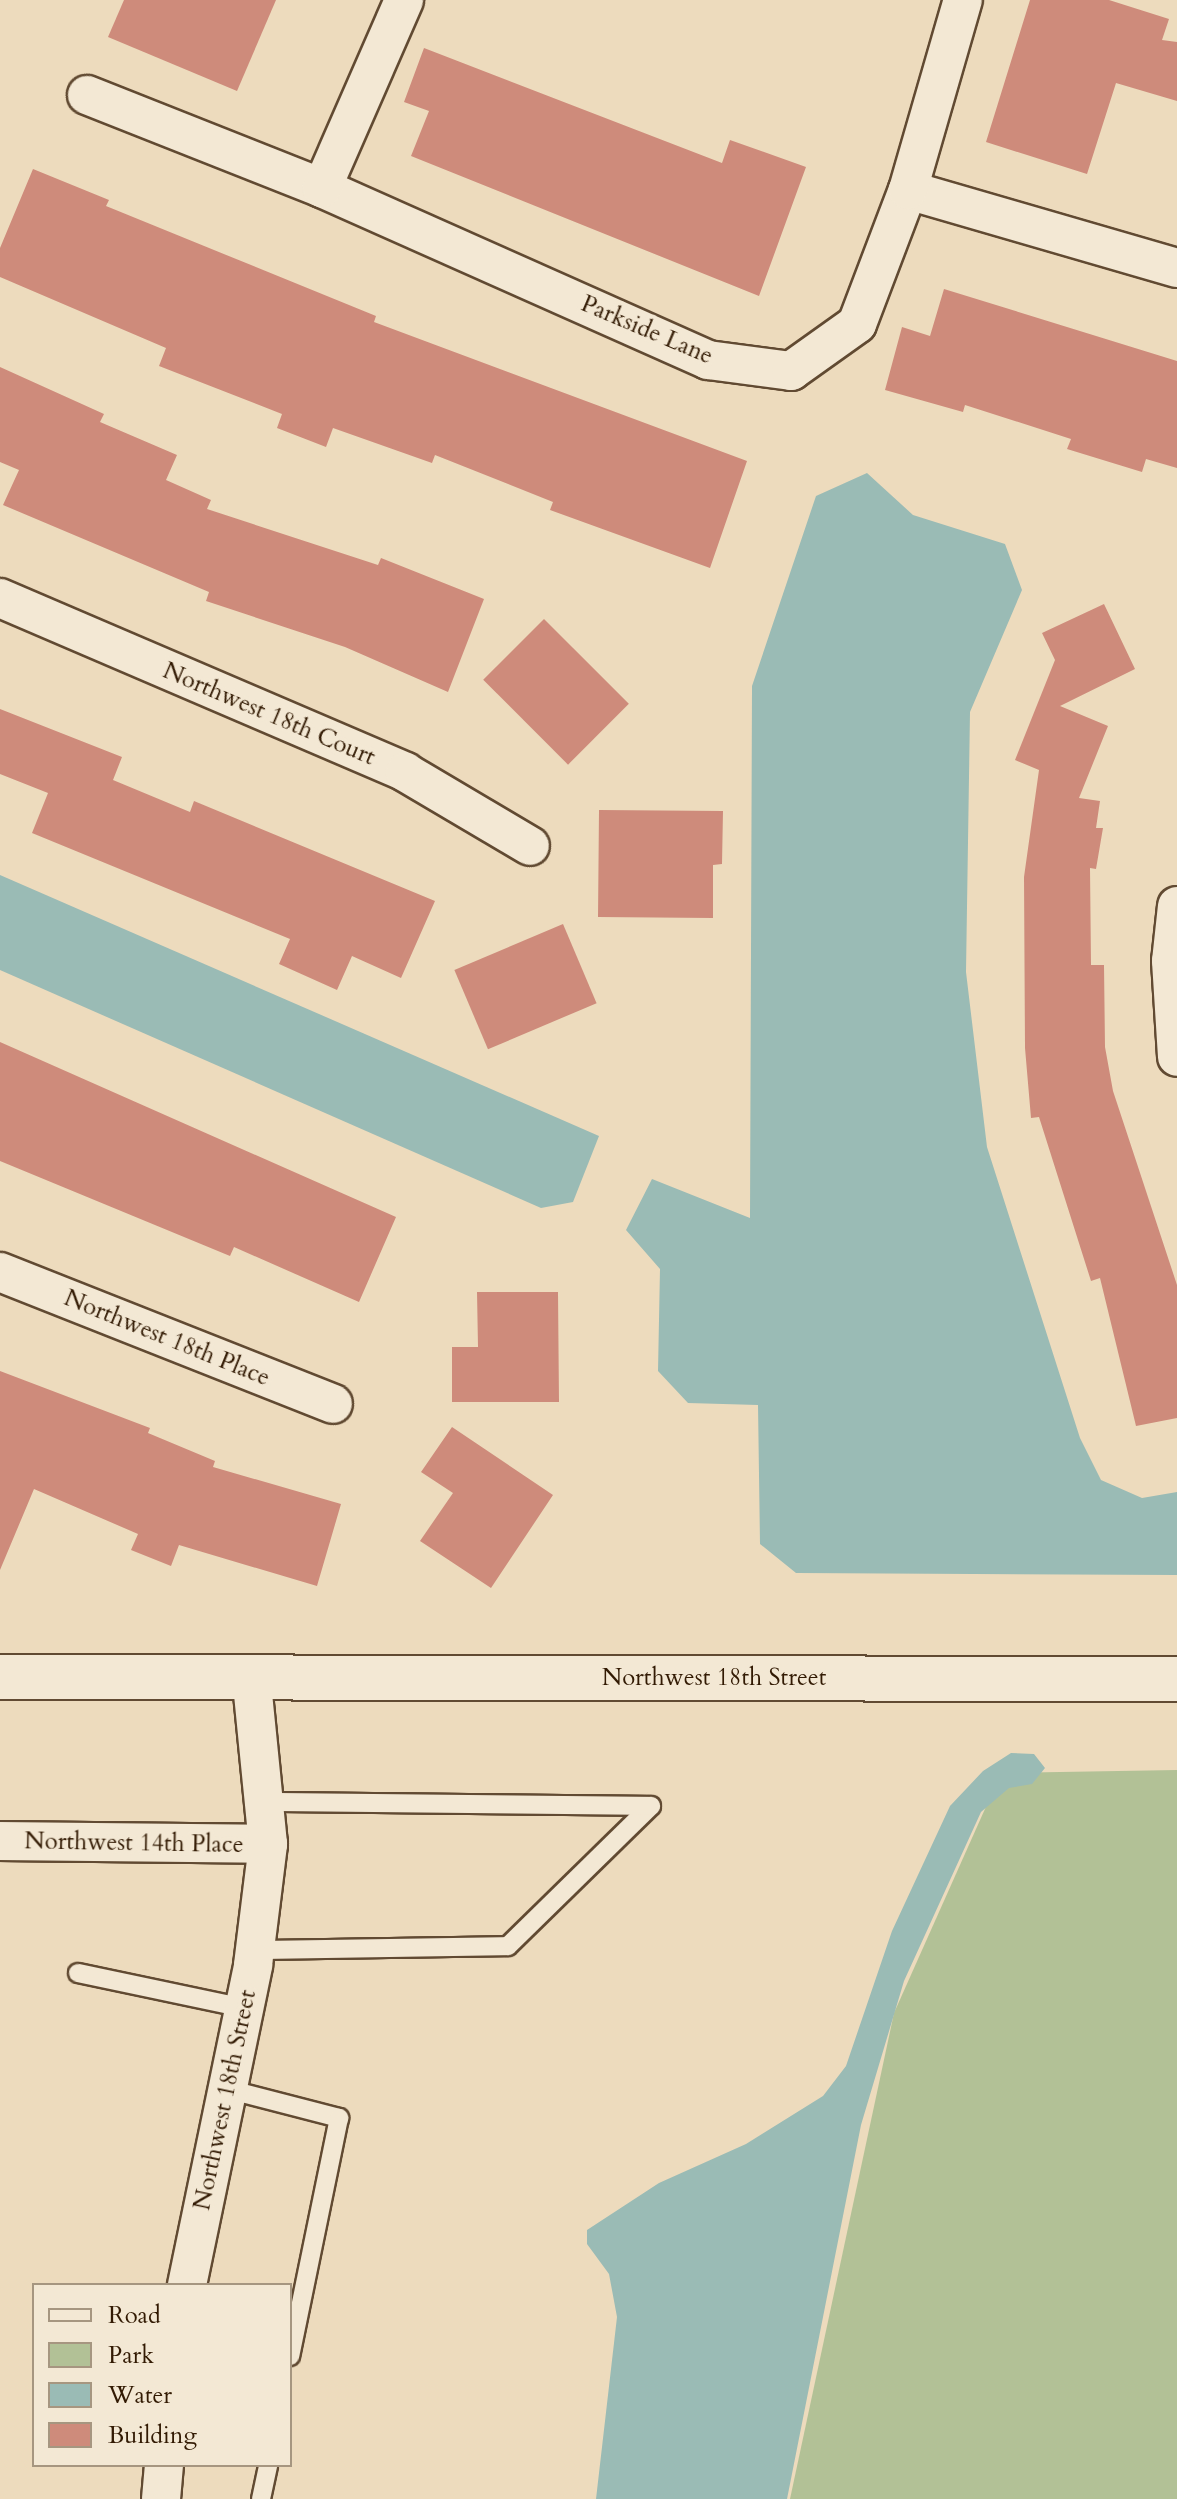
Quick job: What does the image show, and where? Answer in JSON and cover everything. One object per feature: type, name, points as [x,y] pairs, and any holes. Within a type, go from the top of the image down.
[{"type":"street","points":[[322,188],[404,0]]},
{"type":"street","name":"Parkside Lane","points":[[87,95],[322,188],[708,360],[791,371],[857,324],[908,190],[963,0]]},
{"type":"street","points":[[908,190],[1177,268]]},
{"type":"street","name":"Northwest 18th Court","points":[[0,598],[405,772],[530,846]]},
{"type":"street","points":[[1177,906],[1171,961],[1177,1057]]},
{"type":"street","name":"Northwest 18th Place","points":[[0,1272],[333,1404]]},
{"type":"street","name":"Northwest 18th Street","points":[[187,2283],[255,1950],[268,1844],[251,1675]]},
{"type":"street","name":"Northwest 18th Street","points":[[0,1677],[251,1675],[1177,1679]]},
{"type":"street","name":"Northwest 14th Place","points":[[0,1841],[268,1844]]},
{"type":"street","points":[[161,2499],[164,2467]]},
{"type":"lane","points":[[255,1950],[508,1946],[651,1806],[263,1802]]},
{"type":"lane","points":[[78,1973],[244,2008]]},
{"type":"lane","points":[[227,2089],[339,2118],[292,2346]]},
{"type":"lane","points":[[261,2499],[268,2467]]},
{"type":"green space","points":[[1177,1770],[1177,2499],[790,2499],[894,2013],[1001,1773]]},
{"type":"water","points":[[867,473],[913,515],[1005,544],[1022,590],[970,712],[966,972],[987,1147],[1080,1438],[1101,1480],[1142,1498],[1177,1492],[1177,1575],[796,1573],[760,1544],[758,1405],[688,1403],[658,1371],[660,1269],[626,1230],[652,1179],[750,1218],[752,686],[816,496]]},
{"type":"water","points":[[0,875],[599,1136],[573,1202],[541,1208],[0,970]]},
{"type":"water","points":[[1011,1753],[1034,1754],[1045,1768],[1032,1784],[1009,1788],[981,1812],[904,1981],[861,2125],[787,2499],[596,2499],[617,2317],[609,2274],[587,2244],[587,2230],[659,2183],[746,2144],[823,2096],[846,2066],[892,1931],[950,1806],[983,1771]]},
{"type":"building","points":[[124,0],[276,0],[237,91],[108,37]]},
{"type":"building","points":[[1030,0],[1109,0],[1169,19],[1162,40],[1177,42],[1177,101],[1116,83],[1087,174],[986,142]]},
{"type":"building","points":[[424,48],[722,163],[730,140],[806,167],[759,296],[411,156],[429,111],[404,102]]},
{"type":"building","points":[[33,169],[109,200],[106,206],[376,316],[374,322],[747,461],[710,568],[550,510],[553,502],[435,455],[432,463],[333,428],[326,447],[277,428],[282,414],[159,366],[166,348],[0,277],[0,248]]},
{"type":"building","points":[[944,289],[1177,361],[1177,468],[1146,459],[1142,472],[1067,449],[1071,439],[965,405],[963,412],[885,390],[902,327],[930,336]]},
{"type":"building","points":[[0,367],[104,414],[100,422],[177,455],[166,480],[211,500],[207,509],[378,565],[381,558],[484,599],[448,692],[345,647],[206,601],[209,592],[3,505],[19,470],[0,462]]},
{"type":"building","points":[[1104,604],[1135,669],[1060,706],[1108,726],[1079,798],[1100,801],[1096,828],[1103,828],[1096,869],[1090,868],[1091,965],[1104,965],[1105,1047],[1113,1091],[1177,1285],[1177,1418],[1136,1426],[1100,1278],[1091,1281],[1039,1117],[1031,1118],[1025,1048],[1024,877],[1039,770],[1015,760],[1055,660],[1042,633]]},
{"type":"building","points":[[544,619],[629,704],[568,765],[483,680]]},
{"type":"building","points":[[0,709],[122,757],[113,780],[190,812],[194,801],[435,901],[401,978],[352,956],[337,990],[279,964],[290,939],[32,833],[48,793],[0,774]]},
{"type":"building","points":[[599,810],[723,811],[722,864],[713,865],[713,918],[598,917]]},
{"type":"building","points":[[563,924],[597,1003],[488,1049],[454,970]]},
{"type":"building","points":[[0,1042],[396,1217],[359,1302],[234,1247],[230,1256],[0,1161]]},
{"type":"building","points":[[477,1292],[558,1292],[559,1402],[452,1402],[452,1347],[478,1347]]},
{"type":"building","points":[[0,1371],[150,1428],[148,1433],[215,1461],[213,1467],[341,1504],[317,1586],[179,1545],[171,1566],[131,1550],[138,1534],[34,1489],[0,1570]]},
{"type":"building","points":[[452,1427],[553,1495],[491,1588],[420,1541],[453,1493],[421,1472]]}]
